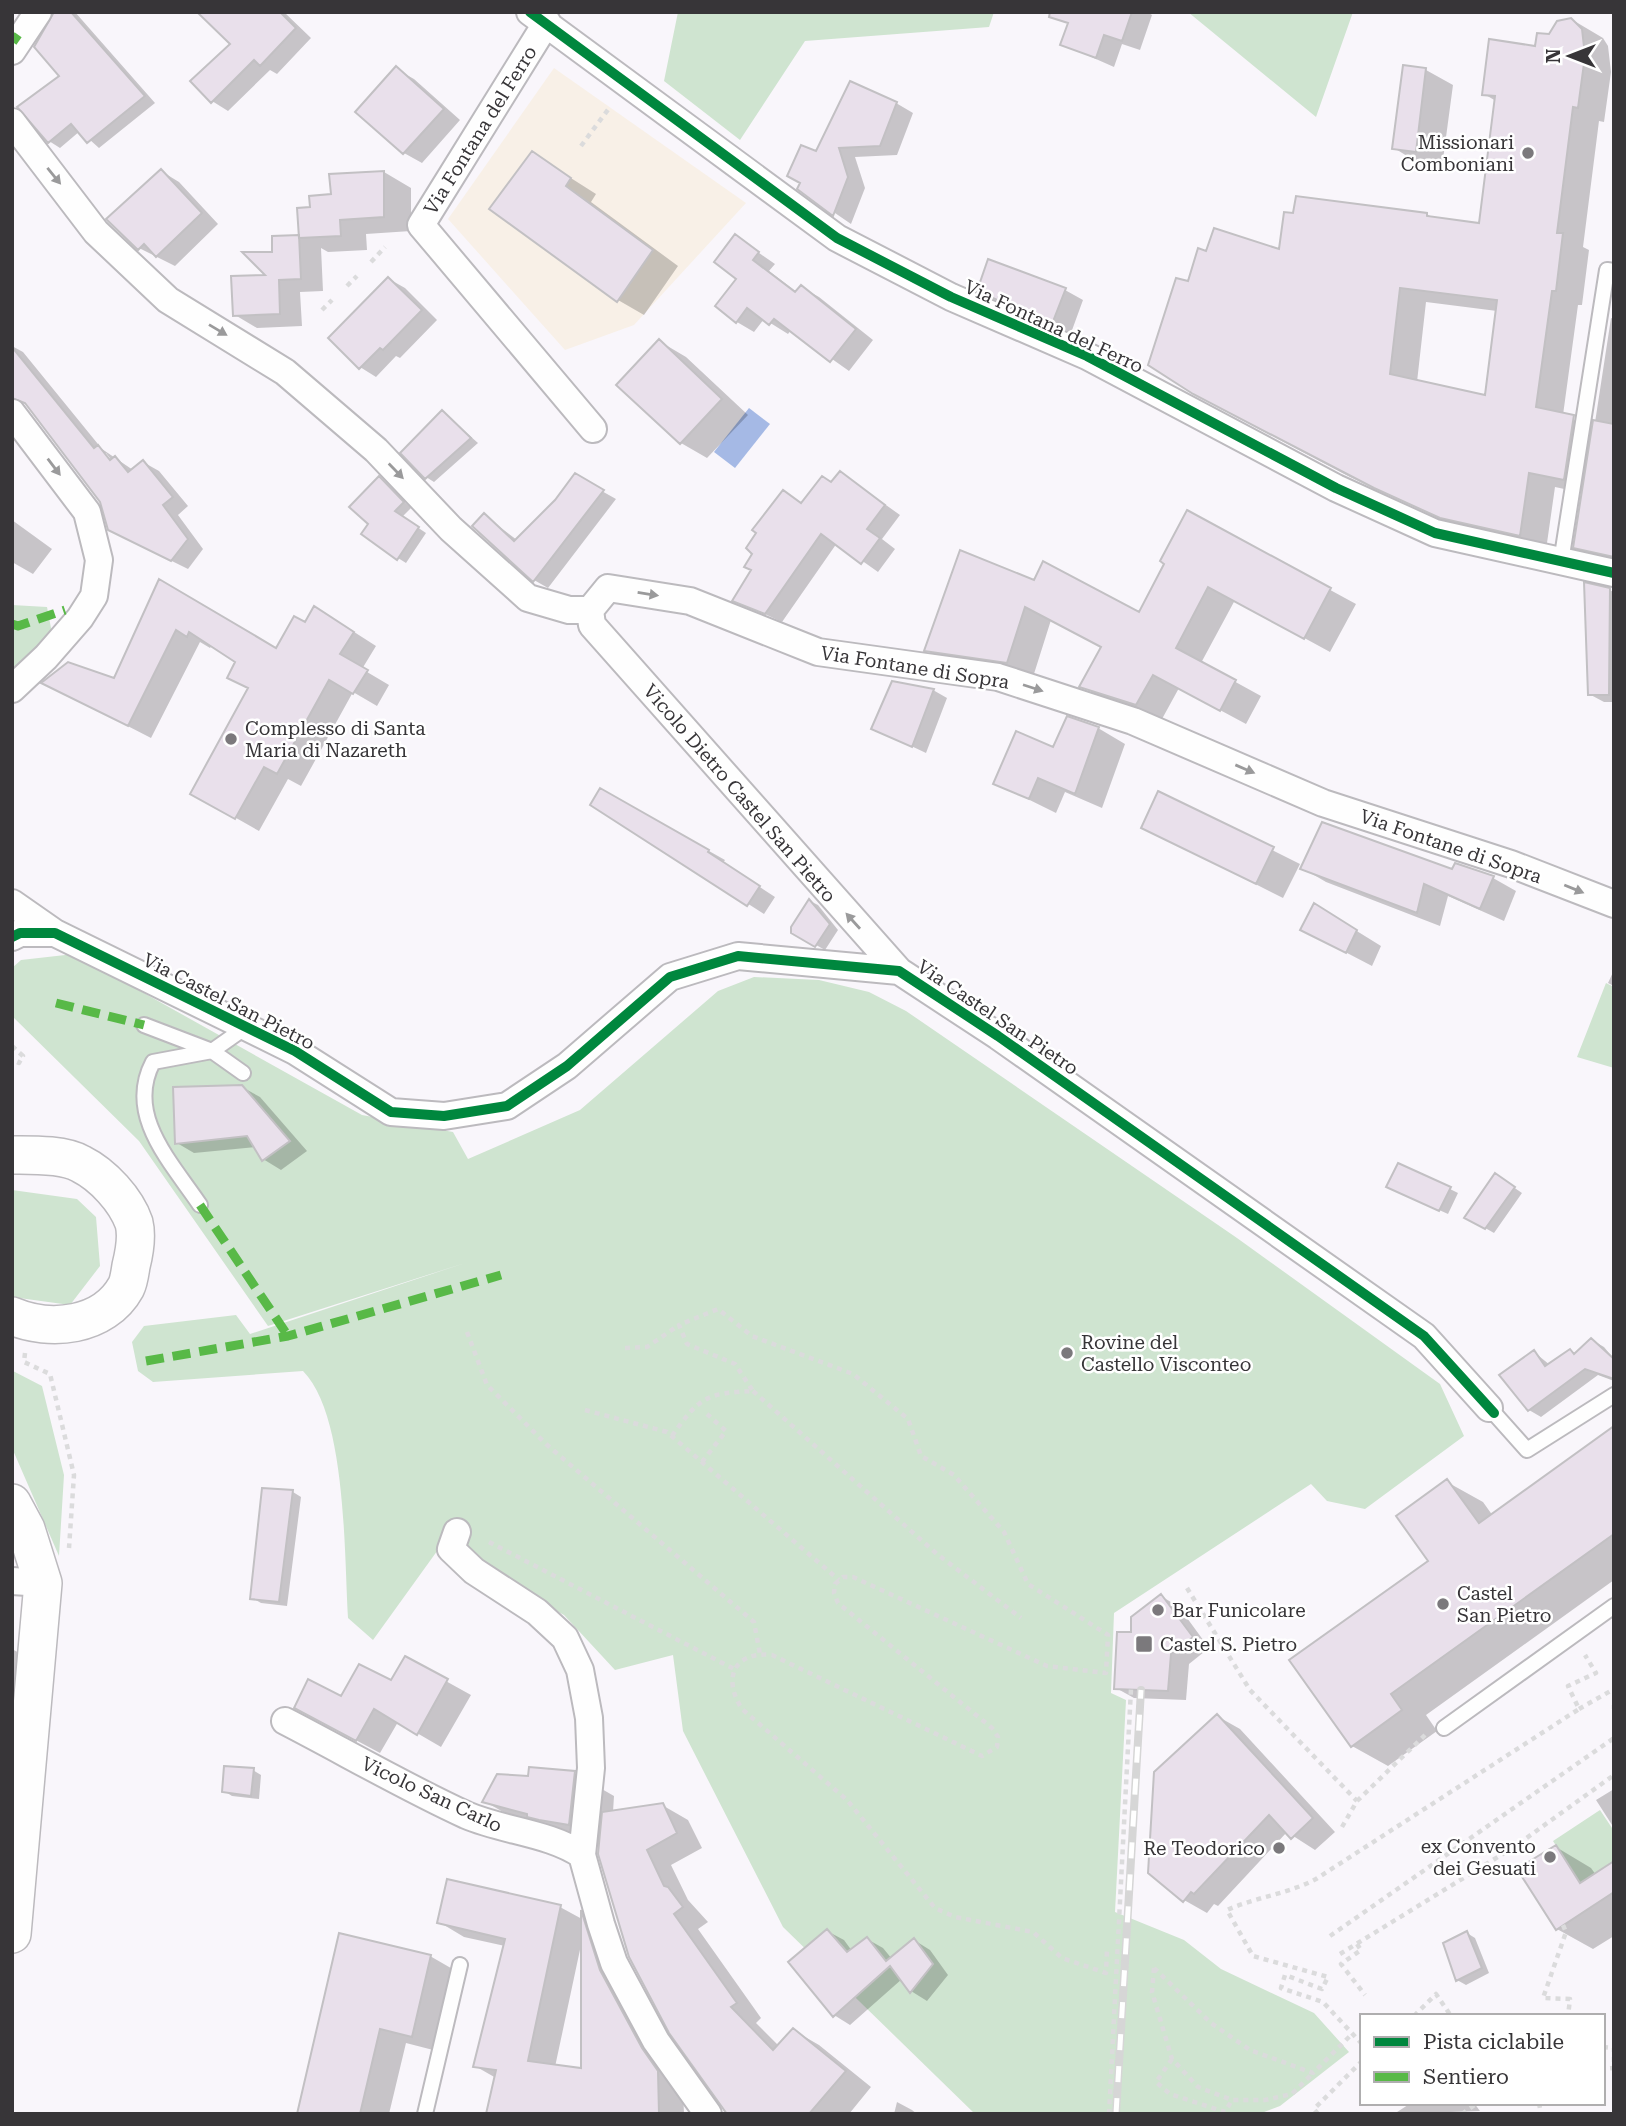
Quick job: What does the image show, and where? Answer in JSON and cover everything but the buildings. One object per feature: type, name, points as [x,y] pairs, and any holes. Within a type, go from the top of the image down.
[{"type":"street","points":[[12,51],[38,12]]},
{"type":"street","name":"Via Fontana del Ferro","points":[[593,429],[421,225],[538,17],[837,238],[951,297],[1087,356],[1336,488],[1435,533],[1614,573]]},
{"type":"street","points":[[12,122],[96,232],[168,300],[285,372],[376,450],[451,529],[528,598],[569,610],[590,610]]},
{"type":"street","points":[[12,413],[87,512],[99,560],[94,596],[80,618],[46,657],[12,689]]},
{"type":"street","name":"Via Fontane di Sopra","points":[[590,610],[608,588],[690,601],[818,652],[998,677],[1133,721],[1323,803],[1511,864],[1614,904]]},
{"type":"street","name":"Vicolo Dietro Castel San Pietro","points":[[590,610],[592,625],[899,971]]},
{"type":"street","points":[[12,903],[55,933]]},
{"type":"street","name":"Via Castel San Pietro","points":[[12,937],[20,933],[55,933],[295,1051],[391,1112],[444,1116],[507,1106],[568,1066],[670,977],[738,956],[899,971],[998,1036],[1424,1335],[1492,1411]]},
{"type":"street","points":[[12,1155],[79,1162],[110,1185],[134,1224],[134,1255],[127,1287],[104,1310],[70,1325],[33,1325],[15,1331]]},
{"type":"street","points":[[12,1503],[26,1529],[27,1582],[12,1934]]},
{"type":"street","points":[[457,1532],[451,1549],[474,1571],[537,1612],[565,1638],[580,1670],[589,1718],[591,1768],[582,1856],[614,1963],[656,2041],[708,2114]]},
{"type":"street","name":"Vicolo San Carlo","points":[[285,1721],[467,1815],[571,1848],[582,1856]]},
{"type":"lane","points":[[1561,562],[1607,270],[1614,271]]},
{"type":"lane","points":[[144,1025],[212,1051],[243,1073]]},
{"type":"lane","points":[[200,1205],[160,1147],[144,1114],[143,1080],[153,1062],[212,1051],[246,1027]]},
{"type":"lane","points":[[1492,1411],[1527,1450],[1614,1395]]},
{"type":"lane","points":[[1444,1728],[1614,1606]]},
{"type":"lane","points":[[425,2114],[460,1965]]},
{"type":"path","points":[[581,146],[605,116]]},
{"type":"path","points":[[371,261],[385,247]]},
{"type":"path","points":[[346,286],[357,276]]},
{"type":"path","points":[[321,310],[332,300]]},
{"type":"path","points":[[12,1046],[23,1056],[19,1063],[12,1060]]},
{"type":"path","points":[[625,1348],[647,1347],[679,1325],[718,1309],[752,1336],[853,1374],[908,1419],[921,1456],[954,1475],[1004,1532],[1028,1584],[1108,1634],[1106,1674],[1047,1666],[853,1577],[839,1580]]},
{"type":"path","points":[[679,1325],[687,1345],[735,1364],[753,1391],[937,1554],[1021,1618]]},
{"type":"path","points":[[15,1331],[25,1350],[24,1362],[50,1374],[65,1434],[74,1475],[69,1558]]},
{"type":"path","points":[[467,1332],[487,1385],[546,1444],[754,1622],[760,1654]]},
{"type":"path","points":[[672,1436],[688,1413],[716,1392],[753,1391]]},
{"type":"path","points":[[585,1410],[667,1432],[839,1580]]},
{"type":"path","points":[[702,1462],[726,1431],[707,1414]]},
{"type":"path","points":[[457,1532],[478,1536],[734,1669]]},
{"type":"path","points":[[839,1580],[834,1593],[838,1603],[992,1728],[998,1737],[997,1747],[991,1754],[982,1756],[970,1752],[772,1655],[750,1657],[734,1669],[732,1691],[742,1709],[847,1800],[936,1908],[955,1917],[1033,1933],[1062,1958],[1106,1973],[1107,1949]]},
{"type":"path","points":[[1187,1588],[1250,1689],[1357,1801]]},
{"type":"path","points":[[1573,1636],[1596,1673],[1567,1686],[1579,1709]]},
{"type":"path","points":[[1109,2114],[1131,1689]]},
{"type":"path","points":[[1360,2042],[1323,2002],[1281,1988],[1285,1976],[1322,1989],[1328,1977],[1252,1956],[1227,1910],[1257,1897],[1296,1889],[1316,1879],[1614,1689]]},
{"type":"path","points":[[1342,1827],[1357,1801],[1428,1732],[1444,1728]]},
{"type":"path","points":[[1330,1936],[1614,1738]]},
{"type":"path","points":[[1340,1954],[1514,1847],[1614,1775]]},
{"type":"path","points":[[1563,1925],[1566,1932],[1543,1998],[1570,1999],[1568,2014]]},
{"type":"path","points":[[1357,1944],[1362,1950],[1341,1964],[1365,1995]]},
{"type":"path","points":[[1313,2073],[1250,2050],[1211,2023],[1154,1968],[1152,1992],[1172,2059],[1198,2087],[1232,2100],[1265,2100],[1292,2094],[1313,2073],[1352,2034]]},
{"type":"path","points":[[1416,2014],[1436,1994],[1450,2014]]},
{"type":"path","points":[[1605,2047],[1614,2048],[1614,2068],[1605,2069]]},
{"type":"path","points":[[1172,2059],[1156,2082],[1170,2094],[1225,2112],[1232,2100]]},
{"type":"path","points":[[1318,2114],[1314,2109],[1360,2064]]},
{"type":"shaded area","points":[[554,68],[746,203],[634,325],[565,350],[448,219]]},
{"type":"green space","points":[[678,12],[994,12],[989,27],[805,41],[740,140],[664,81]]},
{"type":"green space","points":[[1188,12],[1353,12],[1316,117]]},
{"type":"green space","points":[[12,605],[47,607],[56,654],[12,702]]},
{"type":"green space","points":[[74,954],[362,1115],[453,1132],[468,1159],[580,1110],[718,991],[754,977],[819,980],[869,992],[906,1011],[1237,1238],[1440,1384],[1464,1436],[1365,1509],[1327,1501],[1311,1484],[1114,1613],[1111,1693],[1126,1700],[1115,1912],[1184,1940],[1221,1969],[1314,2013],[1349,2052],[1280,2106],[1259,2114],[975,2114],[783,1927],[683,1731],[673,1655],[615,1670],[564,1615],[440,1547],[373,1640],[348,1618],[344,1524],[336,1452],[328,1419],[317,1392],[303,1371],[153,1382],[138,1371],[132,1342],[144,1326],[236,1315],[250,1334],[465,1263],[268,1326],[139,1141],[12,1016],[12,968],[21,960]]},
{"type":"green space","points":[[1606,983],[1614,987],[1614,1068],[1577,1057]]},
{"type":"green space","points":[[12,1190],[77,1199],[96,1217],[100,1266],[70,1305],[12,1297]]},
{"type":"green space","points":[[12,1360],[13,1371],[42,1386],[64,1475],[59,1556],[12,1448]]},
{"type":"green space","points":[[1600,1810],[1614,1831],[1614,1861],[1580,1883],[1553,1841]]},
{"type":"water","points":[[749,408],[770,424],[735,468],[714,452]]},
{"type":"railway","points":[[1116,2114],[1141,1690]]},
{"type":"marked path","points":[[12,36],[19,41]]},
{"type":"marked path","points":[[12,624],[18,626],[65,610]]},
{"type":"marked path","points":[[56,1003],[144,1025]]},
{"type":"marked path","points":[[200,1205],[288,1336]]},
{"type":"marked path","points":[[146,1361],[288,1336],[501,1275]]},
{"type":"cycle path","points":[[530,12],[837,238],[951,297],[1087,356],[1336,488],[1435,533],[1614,573]]},
{"type":"cycle path","points":[[12,937],[20,933],[55,933],[295,1051],[391,1112],[444,1116],[507,1106],[567,1066],[670,977],[738,956],[899,971],[998,1036],[1424,1336],[1494,1413]]},
{"type":"place","name":"Missionari Comboniani","points":[[1528,153]]},
{"type":"place","name":"Complesso di Santa Maria di Nazareth","points":[[231,739]]},
{"type":"place","name":"Rovine del Castello Visconteo","points":[[1067,1353]]},
{"type":"place","name":"Castel San Pietro","points":[[1443,1604]]},
{"type":"place","name":"Bar Funicolare","points":[[1158,1610]]},
{"type":"place","name":"Castel S. Pietro","points":[[1144,1644]]},
{"type":"place","name":"Re Teodorico","points":[[1279,1848]]},
{"type":"place","name":"ex Convento dei Gesuati","points":[[1550,1857]]}]
